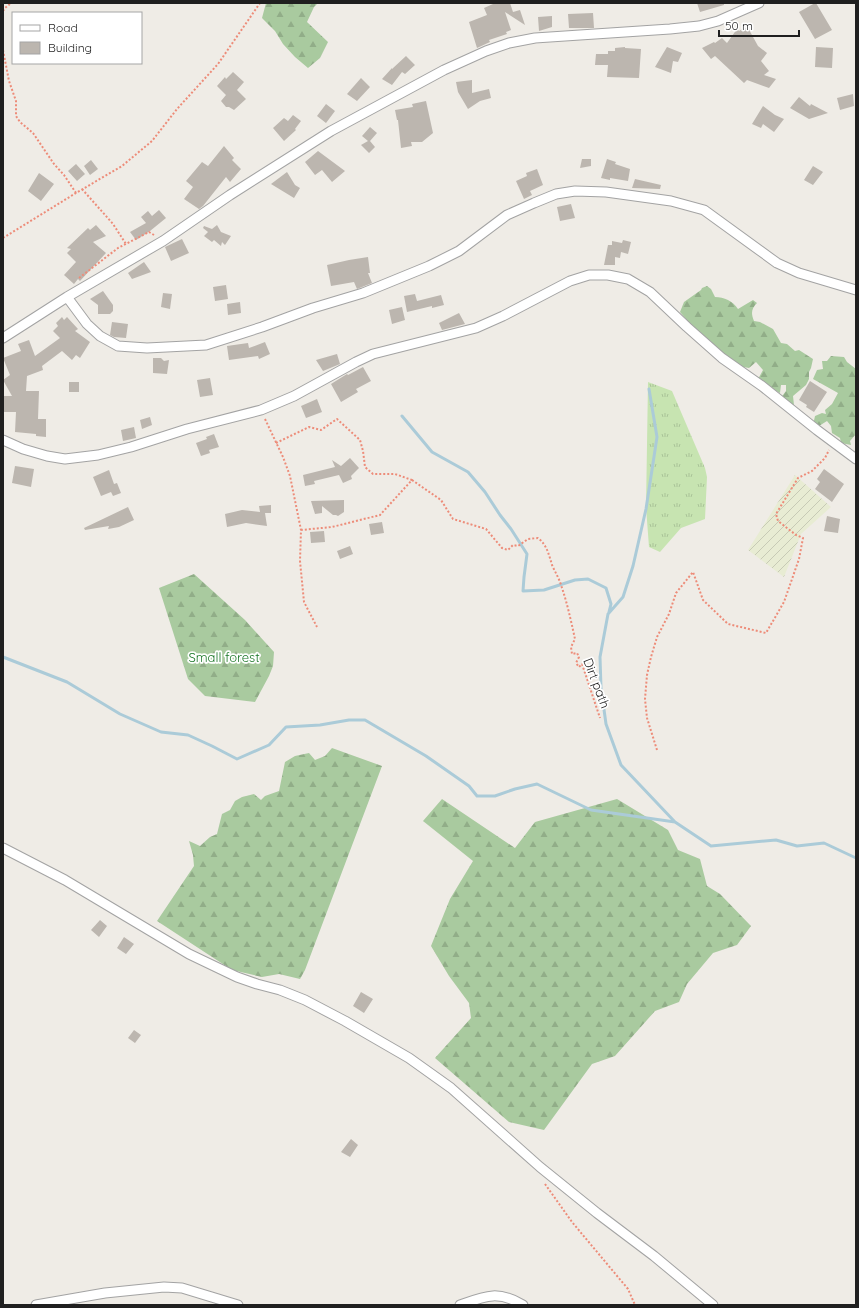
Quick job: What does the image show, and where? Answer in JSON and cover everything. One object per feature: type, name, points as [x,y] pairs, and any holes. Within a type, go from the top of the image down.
[{"type":"street","points":[[3,338],[67,297],[163,241],[230,195],[331,131],[444,70],[486,51],[509,43],[535,38],[699,26],[718,21],[759,3]]},
{"type":"street","points":[[67,297],[87,324],[100,336],[118,346],[147,348],[206,344],[363,293],[429,266],[459,251],[507,215],[556,194],[575,191],[606,192],[671,201],[704,210],[777,263],[798,273],[856,290]]},
{"type":"street","points":[[3,440],[23,449],[47,456],[65,459],[98,455],[131,447],[187,429],[261,410],[294,396],[373,354],[476,328],[503,316],[570,281],[589,275],[608,275],[628,279],[650,292],[722,358],[762,386],[856,459]]},
{"type":"street","points":[[3,848],[65,880],[189,954],[237,977],[280,990],[305,1000],[409,1058],[451,1088],[546,1171],[597,1213],[654,1256],[713,1305]]},
{"type":"street","points":[[36,1305],[105,1293],[182,1288],[238,1305]]},
{"type":"street","points":[[460,1305],[481,1297],[496,1295],[508,1298],[523,1305]]},
{"type":"path","points":[[3,11],[11,3]]},
{"type":"path","points":[[3,238],[76,192],[122,166],[152,141],[177,109],[218,64],[260,3]]},
{"type":"path","points":[[3,50],[9,80],[16,101],[16,116],[20,122],[33,133],[54,164],[76,192]]},
{"type":"path","points":[[82,189],[113,224],[126,244]]},
{"type":"path","points":[[261,410],[290,476],[301,530],[300,561],[304,602],[317,627]]},
{"type":"path","points":[[276,443],[309,427],[321,430],[337,419],[360,440],[365,467],[373,474],[395,474],[412,480],[380,515],[332,527],[301,530]]},
{"type":"path","points":[[657,750],[647,718],[645,700],[647,675],[657,637],[669,614],[676,593],[693,572],[703,600],[728,624],[766,633],[784,602],[799,559],[803,538],[796,535],[778,522],[776,514],[798,478],[812,471],[825,458],[833,442]]},
{"type":"path","name":"Dirt path","points":[[412,480],[441,500],[453,519],[486,529],[502,548],[508,550],[513,545],[518,546],[528,540],[538,538],[542,541],[549,553],[564,593],[575,639],[571,647],[572,654],[577,653],[579,658],[576,663],[579,667],[582,664],[600,718]]},
{"type":"path","points":[[542,1179],[572,1222],[628,1289],[635,1305]]},
{"type":"green space","points":[[266,3],[318,3],[314,7],[307,22],[328,42],[320,58],[308,68],[283,44],[275,31],[262,18]]},
{"type":"green space","points":[[707,286],[711,289],[715,297],[728,300],[738,309],[753,300],[757,303],[752,312],[754,321],[760,322],[773,329],[781,343],[787,344],[795,351],[799,350],[813,359],[809,372],[809,379],[806,385],[793,396],[794,405],[787,404],[780,399],[786,391],[786,385],[781,385],[780,393],[757,381],[763,370],[756,362],[749,368],[738,366],[688,325],[687,320],[680,312],[684,302],[702,288]]},
{"type":"green space","points":[[831,356],[844,357],[847,362],[856,369],[856,434],[850,441],[851,445],[841,443],[840,438],[832,433],[831,426],[827,421],[819,426],[813,425],[815,416],[822,413],[826,414],[825,410],[832,404],[838,393],[813,379],[817,370],[823,369],[822,361],[827,361]]},
{"type":"green space","points":[[648,382],[672,391],[705,468],[707,477],[705,519],[681,528],[660,552],[649,547],[646,507]]},
{"type":"green space","points":[[795,475],[831,507],[801,534],[784,577],[748,550]]},
{"type":"green space","name":"Small forest","points":[[194,574],[245,620],[274,652],[273,666],[255,702],[205,696],[188,679],[159,588]]},
{"type":"green space","points":[[332,748],[382,766],[305,970],[300,979],[279,974],[262,977],[232,970],[157,921],[194,866],[189,841],[200,846],[210,837],[217,834],[222,814],[230,810],[235,801],[242,797],[254,794],[261,800],[265,796],[279,791],[285,762],[295,756],[309,753],[315,760],[325,756]]},
{"type":"green space","points":[[442,799],[515,848],[535,822],[617,799],[668,830],[678,850],[700,859],[707,886],[720,894],[751,926],[737,945],[713,953],[687,984],[679,1002],[655,1011],[615,1056],[592,1064],[544,1130],[509,1122],[435,1058],[471,1018],[469,1003],[449,976],[431,946],[450,899],[473,861],[423,821]]},
{"type":"building","points":[[491,3],[510,3],[513,12],[520,10],[525,25],[505,12],[511,30],[506,32],[507,34],[489,40],[490,42],[477,48],[469,22],[487,15],[484,8],[493,4]]},
{"type":"building","points":[[697,3],[724,3],[724,5],[700,12]]},
{"type":"building","points":[[815,3],[832,30],[815,39],[799,12]]},
{"type":"building","points":[[593,13],[594,28],[569,28],[568,14]]},
{"type":"building","points":[[552,16],[552,27],[539,31],[538,17]]},
{"type":"building","points":[[747,26],[758,46],[767,53],[761,61],[769,71],[764,75],[776,79],[769,88],[747,80],[744,83],[715,56],[711,59],[702,48],[714,42],[715,43],[722,38],[727,43],[737,29],[739,31]]},
{"type":"building","points":[[625,47],[641,49],[639,78],[607,77],[608,65],[595,65],[596,54],[608,54],[608,51],[615,51],[615,48]]},
{"type":"building","points":[[667,47],[682,53],[678,62],[673,61],[671,73],[655,67]]},
{"type":"building","points":[[816,47],[833,48],[832,68],[815,67]]},
{"type":"building","points":[[406,56],[415,65],[405,74],[402,72],[392,85],[382,79],[392,68]]},
{"type":"building","points":[[233,72],[244,82],[237,90],[246,99],[234,110],[226,107],[221,101],[226,95],[217,86],[225,77],[226,79]]},
{"type":"building","points":[[361,78],[370,87],[357,101],[347,94]]},
{"type":"building","points":[[472,80],[472,93],[489,89],[491,98],[480,101],[468,109],[458,92],[456,82]]},
{"type":"building","points":[[853,94],[854,106],[840,110],[837,98]]},
{"type":"building","points":[[799,97],[810,106],[811,104],[828,113],[809,119],[790,108]]},
{"type":"building","points":[[426,101],[433,133],[422,142],[411,142],[412,146],[401,148],[398,120],[395,110],[413,107],[412,104]]},
{"type":"building","points":[[326,104],[335,111],[326,123],[317,116]]},
{"type":"building","points":[[763,106],[775,115],[784,119],[774,132],[763,124],[761,128],[752,124]]},
{"type":"building","points":[[293,115],[301,121],[295,129],[296,130],[284,141],[273,128],[284,118],[288,121]]},
{"type":"building","points":[[370,127],[377,133],[370,141],[375,147],[369,153],[361,145],[368,141],[362,136]]},
{"type":"building","points":[[224,146],[234,158],[232,160],[241,169],[230,182],[226,177],[199,209],[184,199],[193,187],[186,181],[202,162],[208,166]]},
{"type":"building","points":[[318,151],[345,171],[332,182],[322,170],[315,175],[305,162]]},
{"type":"building","points":[[582,159],[591,159],[591,166],[580,168]]},
{"type":"building","points":[[607,159],[616,162],[615,164],[630,169],[628,181],[601,178]]},
{"type":"building","points":[[91,160],[98,169],[90,175],[84,166]]},
{"type":"building","points":[[76,164],[85,174],[77,181],[68,171]]},
{"type":"building","points":[[813,166],[823,172],[813,185],[804,180]]},
{"type":"building","points":[[537,169],[543,185],[530,191],[532,195],[524,199],[516,181],[527,176],[526,173]]},
{"type":"building","points":[[287,172],[295,185],[300,188],[294,198],[271,184]]},
{"type":"building","points":[[39,173],[54,184],[41,201],[28,191]]},
{"type":"building","points":[[635,179],[661,185],[660,189],[632,188]]},
{"type":"building","points":[[571,204],[575,218],[560,221],[557,207]]},
{"type":"building","points":[[159,210],[166,218],[136,240],[130,232],[146,223],[141,217],[148,211],[152,216]]},
{"type":"building","points":[[96,225],[106,236],[93,242],[106,253],[80,281],[78,279],[74,284],[64,275],[76,262],[67,253],[71,249],[67,248],[88,228],[90,230]]},
{"type":"building","points":[[217,225],[221,232],[231,236],[225,245],[222,242],[221,246],[214,240],[212,242],[204,236],[208,232],[203,228],[204,226],[212,229]]},
{"type":"building","points":[[182,239],[189,253],[171,261],[165,247]]},
{"type":"building","points":[[623,240],[631,242],[628,254],[621,252],[620,258],[615,257],[615,265],[604,265],[608,245],[612,245],[612,241],[622,243]]},
{"type":"building","points":[[368,257],[370,273],[368,273],[372,283],[357,289],[354,282],[331,286],[327,265]]},
{"type":"building","points":[[144,262],[151,272],[132,279],[128,273]]},
{"type":"building","points":[[226,285],[228,299],[215,301],[213,287]]},
{"type":"building","points":[[103,291],[113,305],[113,311],[110,314],[98,314],[98,305],[90,299]]},
{"type":"building","points":[[163,293],[172,294],[170,309],[161,307]]},
{"type":"building","points":[[415,294],[417,301],[441,295],[444,305],[432,308],[432,306],[407,312],[404,296]]},
{"type":"building","points":[[240,302],[241,313],[228,315],[227,304]]},
{"type":"building","points":[[402,307],[405,320],[392,324],[389,310]]},
{"type":"building","points":[[459,313],[465,324],[442,330],[439,323]]},
{"type":"building","points":[[62,317],[64,320],[67,317],[78,329],[75,331],[90,342],[80,358],[76,355],[72,360],[62,351],[42,366],[43,370],[27,376],[26,391],[39,391],[38,419],[46,419],[46,437],[36,436],[36,434],[15,432],[16,412],[3,412],[3,396],[12,396],[3,380],[10,375],[3,358],[21,351],[18,344],[29,340],[35,356],[60,338],[53,331],[58,326],[56,323]]},
{"type":"building","points":[[112,322],[128,324],[126,338],[114,337],[110,335]]},
{"type":"building","points":[[265,342],[270,354],[259,359],[258,356],[229,360],[227,346],[248,343],[249,348]]},
{"type":"building","points":[[337,354],[340,364],[323,371],[316,360]]},
{"type":"building","points":[[153,358],[161,358],[164,361],[169,360],[167,374],[153,373]]},
{"type":"building","points":[[363,367],[371,381],[356,389],[358,392],[341,402],[331,384],[347,374],[348,375]]},
{"type":"building","points":[[210,378],[213,395],[200,397],[197,380]]},
{"type":"building","points":[[810,381],[827,392],[814,412],[799,400]]},
{"type":"building","points":[[69,382],[79,382],[79,392],[69,392]]},
{"type":"building","points":[[317,399],[322,412],[306,418],[301,406]]},
{"type":"building","points":[[150,417],[152,425],[142,429],[140,420]]},
{"type":"building","points":[[134,427],[136,438],[123,441],[121,430]]},
{"type":"building","points":[[214,434],[219,447],[209,450],[210,453],[201,456],[196,443],[207,439],[206,437]]},
{"type":"building","points":[[350,458],[359,468],[351,476],[352,479],[343,483],[339,475],[314,481],[315,484],[305,486],[303,475],[335,467],[332,460],[341,466]]},
{"type":"building","points":[[15,466],[34,469],[31,487],[12,483]]},
{"type":"building","points":[[824,469],[844,484],[832,502],[815,489],[820,482],[817,479]]},
{"type":"building","points":[[109,470],[114,484],[117,483],[121,493],[113,496],[111,492],[101,496],[93,477]]},
{"type":"building","points":[[344,500],[344,512],[338,516],[333,515],[322,506],[322,513],[315,514],[311,501]]},
{"type":"building","points":[[271,505],[271,513],[265,513],[267,526],[246,523],[227,527],[225,514],[242,510],[260,512],[259,506]]},
{"type":"building","points":[[128,507],[134,520],[119,527],[108,529],[109,526],[85,530],[84,528]]},
{"type":"building","points":[[827,516],[840,519],[838,533],[824,531]]},
{"type":"building","points":[[382,522],[384,533],[371,535],[369,524]]},
{"type":"building","points":[[324,531],[325,542],[311,543],[310,532]]},
{"type":"building","points":[[350,546],[353,554],[340,559],[337,551]]},
{"type":"building","points":[[100,920],[107,926],[99,937],[91,930]]},
{"type":"building","points":[[124,937],[134,944],[126,954],[117,948]]},
{"type":"building","points":[[361,992],[373,999],[364,1013],[353,1006]]},
{"type":"building","points":[[134,1030],[141,1035],[135,1043],[128,1038]]},
{"type":"building","points":[[351,1139],[358,1145],[350,1157],[341,1152]]},
{"type":"waterway","points":[[649,389],[657,437],[646,509],[633,566],[623,597],[608,614],[600,657],[601,688],[606,724],[621,765],[675,822],[711,846],[776,840],[797,846],[824,843],[856,858]]},
{"type":"waterway","points":[[402,416],[432,452],[468,472],[485,492],[511,529],[527,554],[523,591],[544,590],[575,580],[588,579],[606,588],[611,604],[609,612]]},
{"type":"waterway","points":[[3,657],[67,682],[120,714],[161,732],[188,735],[237,759],[269,745],[286,727],[320,725],[349,720],[365,720],[426,756],[469,786],[477,796],[495,796],[515,789],[537,784],[591,810],[675,822]]}]
